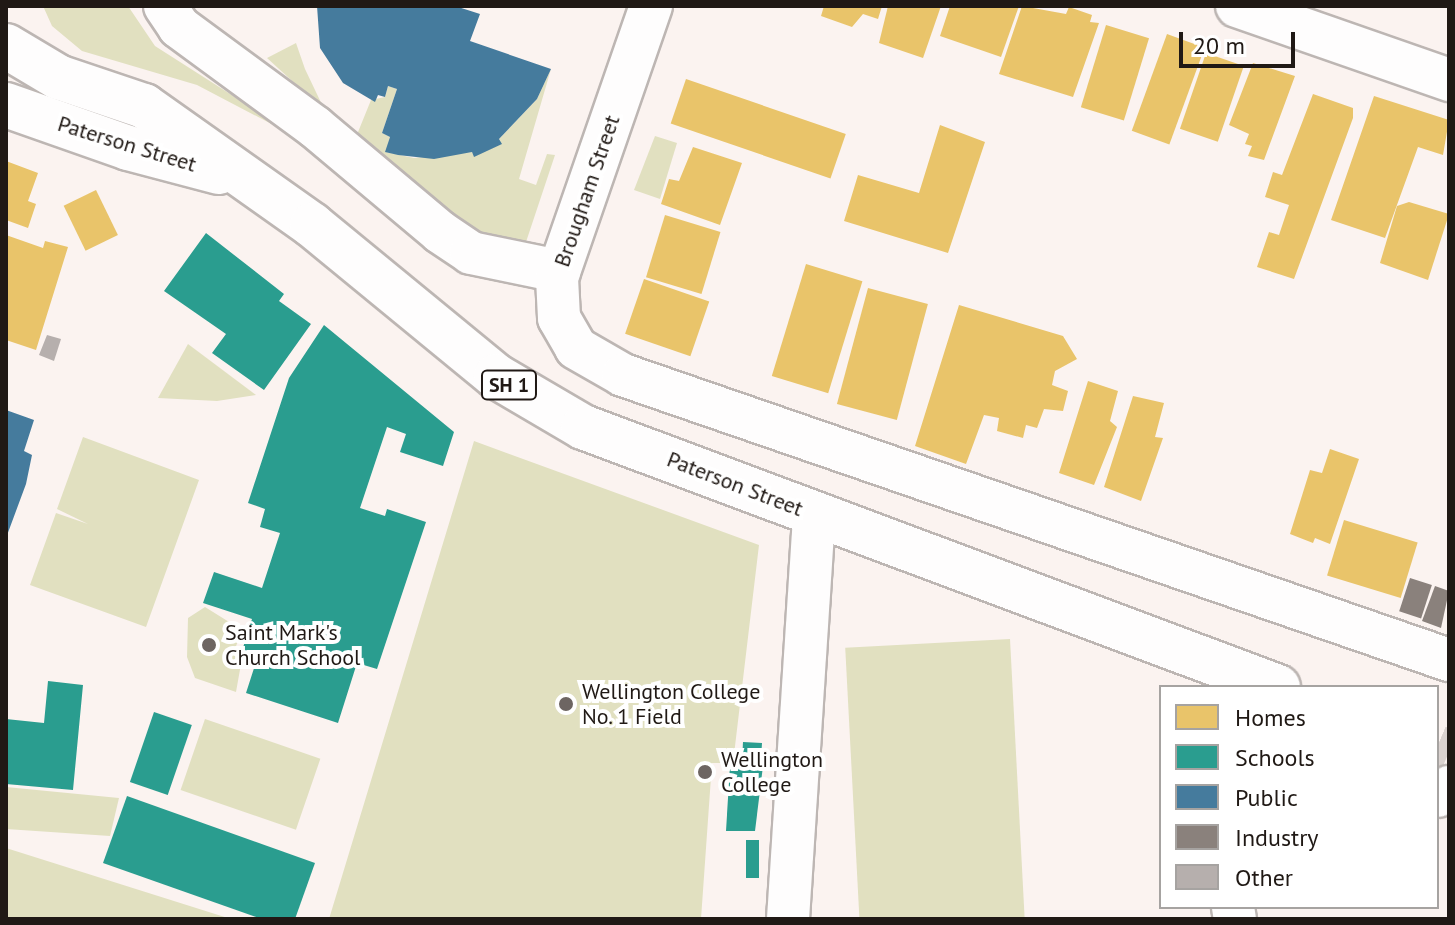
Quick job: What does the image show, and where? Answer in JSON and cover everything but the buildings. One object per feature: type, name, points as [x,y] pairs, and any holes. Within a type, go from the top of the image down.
[{"type":"highway","name":"Paterson Street","points":[[6,46],[58,77],[144,106],[248,180],[529,399],[583,427],[1273,685]]},
{"type":"highway","name":"Paterson Street","points":[[6,105],[128,148],[248,180]]},
{"type":"street","points":[[165,6],[179,27],[315,127],[440,232],[471,253],[559,271]]},
{"type":"street","name":"Brougham Street","points":[[651,6],[559,271],[557,300],[566,335],[599,365],[1449,660]]},
{"type":"street","points":[[1237,6],[1449,80]]},
{"type":"street","points":[[788,919],[814,514]]},
{"type":"green space","points":[[43,6],[128,6],[155,46],[302,140],[197,85],[82,51],[52,26]]},
{"type":"green space","points":[[296,43],[305,69],[325,111],[267,58]]},
{"type":"green space","points":[[551,69],[519,179],[536,185],[547,154],[555,155],[524,248],[450,223],[356,137],[371,100],[385,97],[388,86],[397,89],[382,133],[390,137],[386,152],[414,158],[472,152],[474,156],[501,144],[499,139],[537,99]]},
{"type":"green space","points":[[655,136],[677,143],[660,199],[634,190]]},
{"type":"green space","points":[[188,344],[256,395],[217,401],[158,398]]},
{"type":"green space","points":[[83,437],[199,480],[146,627],[30,585],[56,513],[88,524],[57,509]]},
{"type":"green space","name":"Wellington College No. 1 Field","points":[[474,441],[759,545],[733,763],[712,763],[701,919],[329,919]]},
{"type":"green space","points":[[205,607],[242,630],[235,649],[241,664],[236,692],[195,678],[187,657],[188,618]]},
{"type":"green space","points":[[1010,639],[1025,919],[859,919],[845,648]]},
{"type":"green space","points":[[205,719],[320,759],[296,830],[181,790]]},
{"type":"green space","points":[[6,787],[119,798],[110,836],[6,829]]},
{"type":"green space","points":[[6,848],[231,919],[6,919]]},
{"type":"tunnel","points":[[1439,748],[1449,752]]},
{"type":"place","name":"Saint Mark's Church School","points":[[209,645]]},
{"type":"place","name":"Wellington College No. 1 Field","points":[[566,704]]},
{"type":"place","name":"Wellington College","points":[[705,772]]}]
